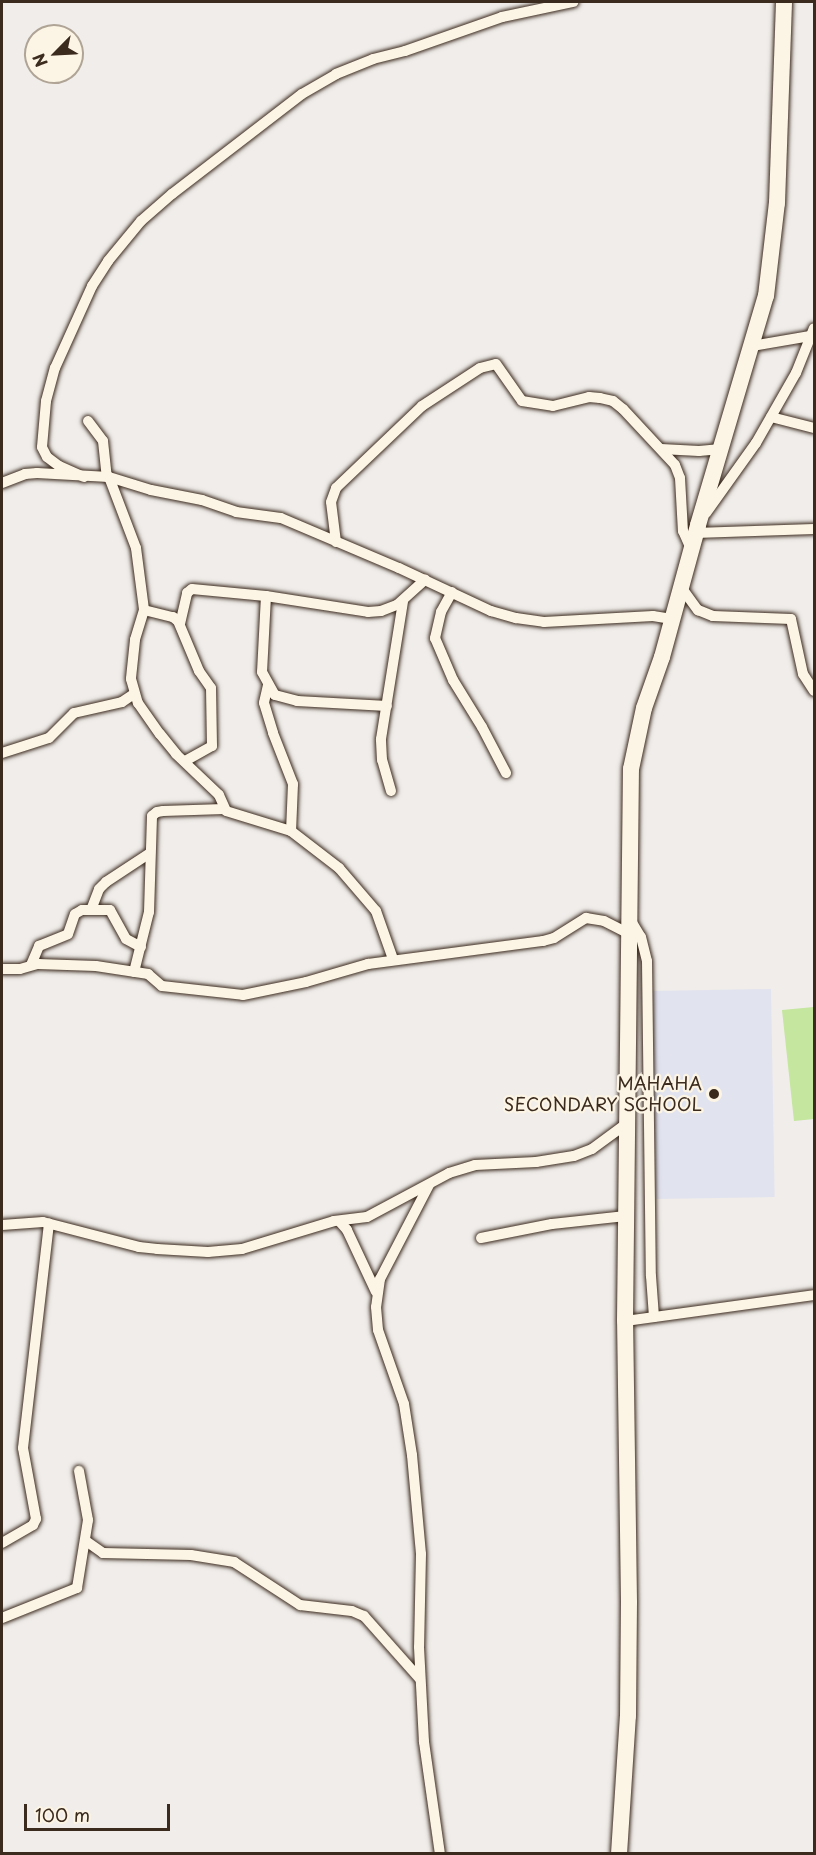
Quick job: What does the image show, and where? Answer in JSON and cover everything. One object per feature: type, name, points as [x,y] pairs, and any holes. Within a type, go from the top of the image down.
[{"type":"main road","points":[[620,1854],[628,1716],[629,1602],[625,1321],[628,925],[632,761],[641,719],[766,296],[773,257],[779,174],[784,2]]},
{"type":"street","points":[[84,477],[59,466],[47,457],[42,447],[46,400],[54,368],[92,286],[108,261],[141,221],[172,194],[302,93],[336,74],[373,59],[405,51],[502,18],[573,2]]},
{"type":"street","points":[[752,346],[812,332]]},
{"type":"street","points":[[695,536],[771,417],[796,373],[812,332]]},
{"type":"street","points":[[336,542],[332,502],[336,488],[409,416],[486,365],[497,365],[522,401],[553,406],[588,398],[613,401],[675,465],[680,478],[683,531],[695,536],[814,529]]},
{"type":"street","points":[[771,417],[814,428]]},
{"type":"street","points":[[88,421],[99,431],[103,441],[108,477],[136,548],[144,610],[132,659],[131,679],[134,694],[160,734],[219,795],[224,809]]},
{"type":"street","points":[[661,448],[699,451],[721,449]]},
{"type":"street","points":[[2,483],[25,474],[37,473],[108,477],[151,490],[202,500],[236,512],[281,518],[491,611],[544,622],[653,616],[672,619]]},
{"type":"street","points":[[180,624],[189,590],[266,596],[368,612],[381,611],[403,601],[425,580]]},
{"type":"street","points":[[681,587],[698,610],[713,616],[791,619],[803,674],[814,691]]},
{"type":"street","points":[[452,592],[441,612],[435,639],[453,680],[482,727],[506,773]]},
{"type":"street","points":[[266,596],[262,672],[275,695],[282,699],[387,706]]},
{"type":"street","points":[[391,791],[382,760],[381,739],[403,601]]},
{"type":"street","points":[[144,610],[173,617],[180,624],[199,671],[211,688],[210,726],[213,742],[211,749],[185,761]]},
{"type":"street","points":[[268,685],[264,703],[293,784],[291,831]]},
{"type":"street","points":[[2,753],[49,738],[69,715],[122,702],[134,694]]},
{"type":"street","points":[[134,972],[149,912],[151,819],[157,812],[224,809],[291,831],[339,868],[376,911],[384,928],[393,959]]},
{"type":"street","points":[[90,910],[99,889],[106,882],[150,853]]},
{"type":"street","points":[[30,965],[39,946],[68,934],[77,911],[110,910],[126,939],[141,947]]},
{"type":"street","points":[[2,969],[20,969],[30,965],[86,965],[148,974],[162,986],[243,995],[393,959],[543,941],[554,938],[586,918],[628,925],[642,937],[647,962],[651,1276],[654,1317]]},
{"type":"street","points":[[2,1225],[49,1223],[139,1247],[208,1252],[253,1248],[303,1230],[367,1217],[449,1173],[475,1165],[536,1162],[574,1156],[592,1149],[626,1124]]},
{"type":"street","points":[[376,1292],[390,1256],[429,1185]]},
{"type":"street","points":[[481,1238],[552,1224],[626,1216]]},
{"type":"street","points":[[339,1221],[347,1230],[376,1292],[378,1330],[404,1404],[412,1455],[421,1554],[420,1679],[424,1742],[440,1854]]},
{"type":"street","points":[[2,1543],[33,1525],[36,1519],[22,1448],[49,1223]]},
{"type":"street","points":[[625,1321],[814,1295]]},
{"type":"street","points":[[2,1618],[77,1588],[88,1520],[79,1471]]},
{"type":"street","points":[[86,1541],[103,1553],[191,1555],[234,1562],[300,1605],[352,1611],[364,1616],[420,1679]]},
{"type":"shaded area","name":"MAHAHA SECONDARY SCHOOL","points":[[771,989],[775,1197],[656,1199],[652,991]]},
{"type":"green space","points":[[814,1007],[814,1119],[794,1121],[782,1010]]},
{"type":"place","name":"MAHAHA SECONDARY SCHOOL","points":[[714,1094]]}]
